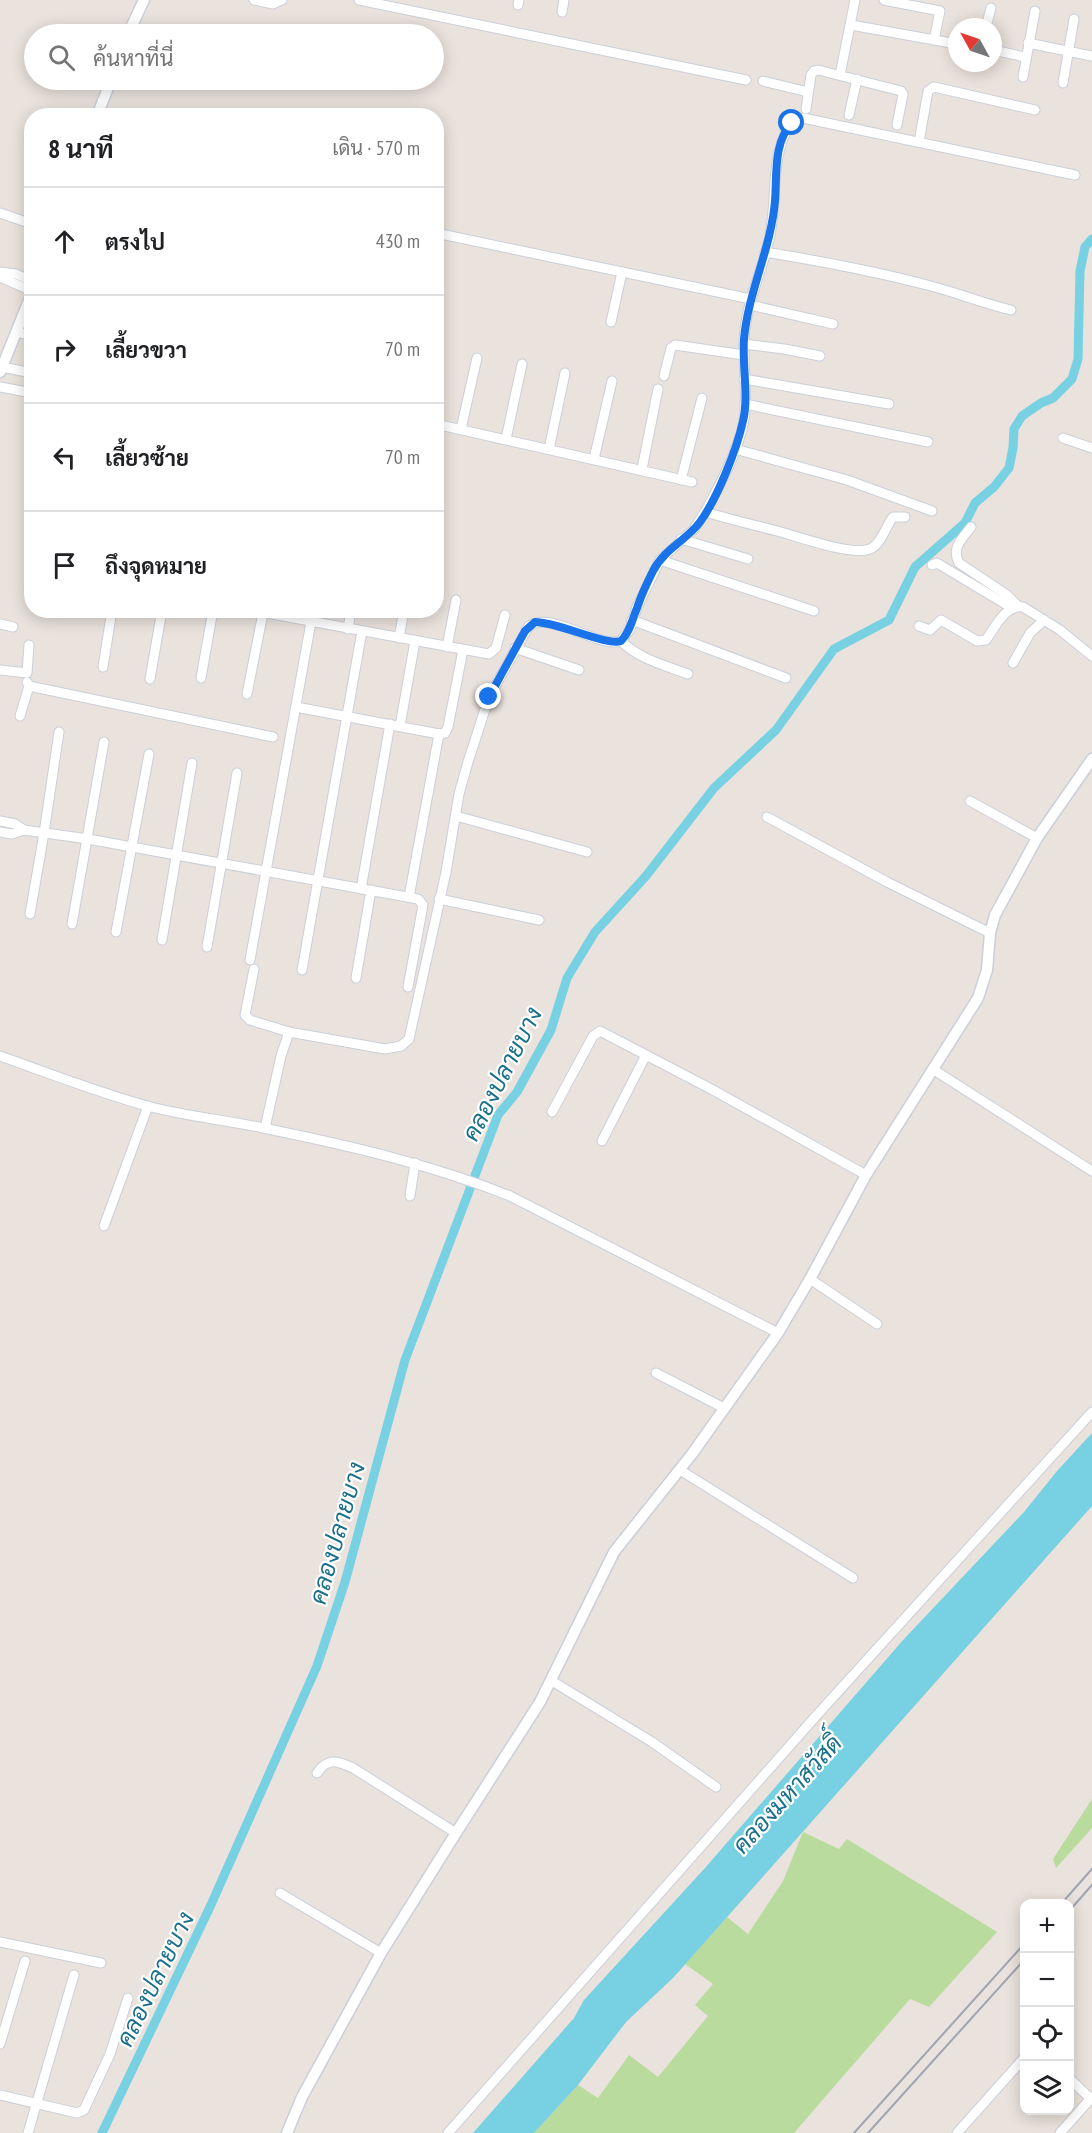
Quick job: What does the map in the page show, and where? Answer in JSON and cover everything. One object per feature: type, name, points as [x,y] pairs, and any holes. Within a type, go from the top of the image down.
[{"type":"street","points":[[133,24],[144,0]]},
{"type":"street","points":[[254,0],[273,4],[282,0]]},
{"type":"street","points":[[359,0],[746,80]]},
{"type":"street","points":[[562,12],[564,0]]},
{"type":"street","points":[[840,75],[855,0]]},
{"type":"street","points":[[884,0],[940,11]]},
{"type":"street","points":[[934,40],[942,0]]},
{"type":"street","points":[[988,18],[991,9]]},
{"type":"street","points":[[1023,77],[1035,11]]},
{"type":"street","points":[[1063,83],[1074,19]]},
{"type":"street","points":[[851,25],[948,42]]},
{"type":"street","points":[[1028,43],[1092,56]]},
{"type":"street","points":[[1002,52],[1025,57]]},
{"type":"street","points":[[806,109],[814,71],[840,75],[901,91],[903,94],[897,125]]},
{"type":"street","points":[[849,115],[857,79]]},
{"type":"street","points":[[763,81],[808,92]]},
{"type":"street","points":[[919,142],[928,91],[934,87],[1035,110]]},
{"type":"street","points":[[100,108],[107,90]]},
{"type":"street","points":[[311,622],[266,871],[245,1015],[250,1020],[289,1032],[385,1049],[401,1046],[406,1043],[412,1029],[446,872],[459,794],[478,727],[489,697],[515,648],[525,631],[535,622],[546,622],[610,642],[621,641],[630,629],[653,571],[660,560],[694,529],[705,513],[735,449],[744,420],[746,404],[744,350],[751,302],[773,217],[775,181],[782,142],[784,134],[792,123],[803,118],[1074,175]]},
{"type":"street","points":[[0,213],[24,221]]},
{"type":"street","points":[[444,235],[621,272],[751,302],[833,324]]},
{"type":"street","points":[[765,252],[842,265],[928,285],[1011,310]]},
{"type":"street","points":[[0,272],[24,278]]},
{"type":"street","points":[[611,322],[621,272]]},
{"type":"street","points":[[0,277],[24,288]]},
{"type":"street","points":[[24,322],[5,348],[1,369],[24,372]]},
{"type":"street","points":[[17,332],[24,334]]},
{"type":"street","points":[[664,376],[671,348],[675,345],[744,350],[784,349],[820,356]]},
{"type":"street","points":[[461,429],[477,358]]},
{"type":"street","points":[[506,439],[522,364]]},
{"type":"street","points":[[549,449],[566,373]]},
{"type":"street","points":[[744,379],[889,404]]},
{"type":"street","points":[[594,459],[612,381]]},
{"type":"street","points":[[0,387],[24,392]]},
{"type":"street","points":[[642,469],[658,389]]},
{"type":"street","points":[[681,480],[702,398]]},
{"type":"street","points":[[746,404],[928,442]]},
{"type":"street","points":[[444,426],[692,482]]},
{"type":"street","points":[[1063,438],[1092,448]]},
{"type":"street","points":[[735,449],[846,480],[932,511]]},
{"type":"street","points":[[705,513],[819,544],[863,550],[875,546],[893,517],[905,517]]},
{"type":"street","points":[[971,527],[956,546],[955,556],[959,563],[1006,595],[1015,607]]},
{"type":"street","points":[[681,539],[748,559]]},
{"type":"street","points":[[660,560],[814,611]]},
{"type":"street","points":[[932,565],[937,563],[1015,607],[1023,607],[1060,630],[1092,656]]},
{"type":"street","points":[[447,647],[456,600]]},
{"type":"street","points":[[920,626],[930,630],[941,620],[977,641],[982,641],[1002,617],[1015,607]]},
{"type":"street","points":[[303,618],[311,622],[489,654],[493,652],[505,615]]},
{"type":"street","points":[[103,667],[111,618]]},
{"type":"street","points":[[150,679],[161,618]]},
{"type":"street","points":[[201,678],[212,618]]},
{"type":"street","points":[[247,694],[262,618]]},
{"type":"street","points":[[348,628],[350,618]]},
{"type":"street","points":[[399,638],[403,618]]},
{"type":"street","points":[[633,620],[786,678]]},
{"type":"street","points":[[1013,663],[1030,633],[1044,620]]},
{"type":"street","points":[[0,624],[13,627]]},
{"type":"street","points":[[302,970],[362,631]]},
{"type":"street","points":[[356,978],[366,890],[395,725],[415,641]]},
{"type":"street","points":[[621,641],[631,651],[644,658],[688,674]]},
{"type":"street","points":[[20,716],[29,686],[27,673],[29,645]]},
{"type":"street","points":[[515,648],[579,670]]},
{"type":"street","points":[[296,706],[439,734],[445,733],[463,650]]},
{"type":"street","points":[[0,669],[27,673]]},
{"type":"street","points":[[29,686],[273,737]]},
{"type":"street","points":[[30,914],[59,732]]},
{"type":"street","points":[[409,897],[439,734]]},
{"type":"street","points":[[72,924],[104,742]]},
{"type":"street","points":[[116,932],[149,754]]},
{"type":"street","points":[[288,2133],[302,2097],[381,1953],[552,1681],[614,1552],[680,1470],[778,1333],[866,1176],[978,998],[987,970],[990,933],[995,915],[1037,838],[1092,759]]},
{"type":"street","points":[[162,940],[192,763]]},
{"type":"street","points":[[207,947],[237,773]]},
{"type":"street","points":[[970,801],[1037,838]]},
{"type":"street","points":[[456,816],[587,852]]},
{"type":"street","points":[[767,817],[887,882],[990,933]]},
{"type":"street","points":[[0,821],[15,824],[24,830],[88,839],[418,899],[423,905],[408,987]]},
{"type":"street","points":[[0,832],[12,834],[24,830]]},
{"type":"street","points":[[439,899],[539,920]]},
{"type":"street","points":[[265,1128],[281,1056],[289,1032]]},
{"type":"street","points":[[552,1112],[597,1032],[606,1033],[866,1176]]},
{"type":"street","points":[[602,1141],[646,1054]]},
{"type":"street","points":[[0,1056],[148,1106],[265,1128],[415,1163],[481,1185],[510,1196],[778,1333]]},
{"type":"street","points":[[934,1070],[1092,1172]]},
{"type":"street","points":[[104,1226],[148,1106]]},
{"type":"street","points":[[410,1196],[415,1163]]},
{"type":"street","points":[[810,1279],[877,1324]]},
{"type":"street","points":[[656,1373],[724,1408]]},
{"type":"street","points":[[448,2133],[816,1716],[1092,1413]]},
{"type":"street","points":[[680,1470],[853,1578]]},
{"type":"street","points":[[552,1681],[652,1742],[716,1787]]},
{"type":"street","points":[[317,1773],[324,1762],[342,1763],[456,1833]]},
{"type":"street","points":[[280,1893],[381,1953]]},
{"type":"street","points":[[0,1942],[102,1963]]},
{"type":"street","points":[[0,2044],[26,1961]]},
{"type":"street","points":[[28,2133],[74,1975]]},
{"type":"street","points":[[0,2095],[77,2113],[84,2110],[110,2054],[128,1998]]},
{"type":"street","points":[[957,2133],[1021,2061]]},
{"type":"street","points":[[1060,2133],[1092,2098],[1074,2082]]},
{"type":"green space","points":[[1092,1799],[1092,1828],[1056,1868],[1053,1859]]},
{"type":"green space","points":[[803,1832],[839,1849],[847,1839],[997,1932],[929,2007],[910,1999],[794,2133],[534,2133],[578,2085],[598,2098],[629,2055],[658,2077],[708,2016],[695,2005],[713,1984],[685,1964],[727,1917],[748,1934],[783,1881]]},
{"type":"water","name":"คลองมหาสวัสดิ์","points":[[1092,1433],[1092,1506],[673,1978],[626,2022],[578,2085],[534,2133],[473,2133],[574,2018],[584,2000],[705,1868],[904,1639],[1024,1512]]},
{"type":"waterway","name":"คลองปลายบาง","points":[[102,2133],[210,1907],[317,1666],[345,1582],[405,1360],[498,1115],[517,1092],[551,1030],[567,978],[595,932],[646,876],[714,788],[776,730],[834,649],[889,620],[915,567],[965,523],[975,503],[994,487],[1009,468],[1014,429],[1022,416],[1053,398],[1072,379],[1078,359],[1080,271],[1085,247],[1092,239]]},
{"type":"railway","points":[[1065,1899],[1092,1869]]},
{"type":"railway","points":[[1074,1905],[1092,1885]]},
{"type":"railway","points":[[854,2133],[1020,1948]]},
{"type":"railway","points":[[868,2133],[1020,1964]]},
{"type":"route","points":[[489,697],[525,631],[535,622],[546,622],[616,643],[626,637],[637,607],[660,560],[701,521],[728,467],[744,420],[746,322],[769,240],[775,200],[776,170],[782,142],[784,134],[792,123]]}]
